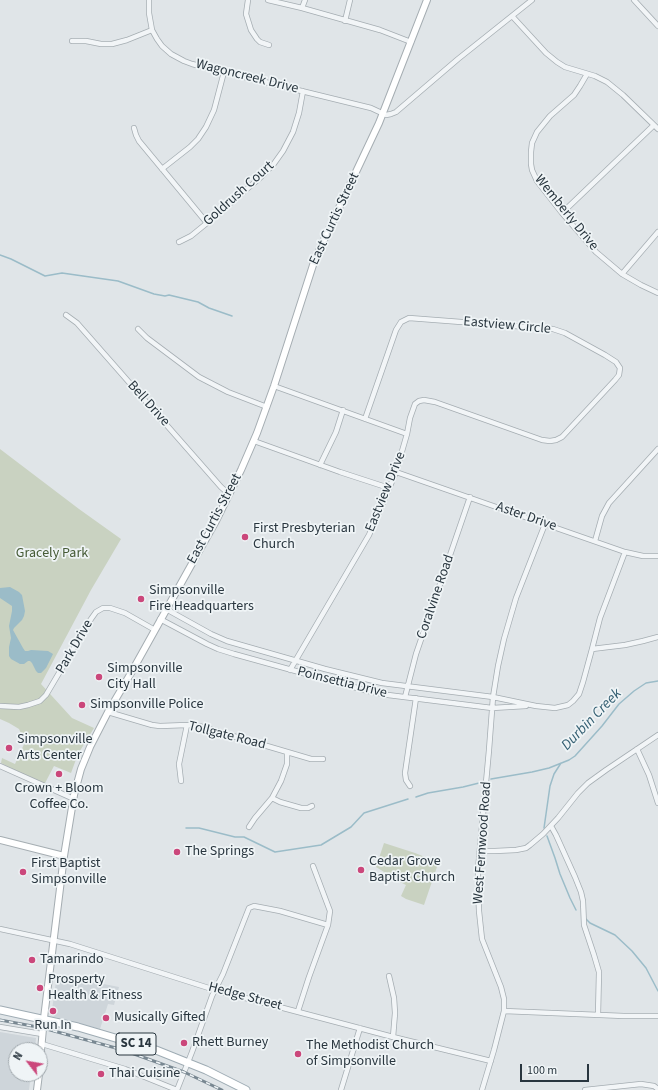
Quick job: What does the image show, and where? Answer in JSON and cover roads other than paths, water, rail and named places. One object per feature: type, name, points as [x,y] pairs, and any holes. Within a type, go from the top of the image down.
[{"type":"main road","name":"East Curtis Street","points":[[42,1042],[64,856],[78,776],[85,757],[108,712],[216,521],[241,470],[267,407],[314,262],[383,113],[427,0]]},
{"type":"main road","points":[[0,840],[64,856]]},
{"type":"main road","name":"SC 14","points":[[0,1010],[78,1026],[156,1050],[188,1062],[246,1090]]},
{"type":"street","name":"Wagoncreek Drive","points":[[149,0],[149,13],[152,30],[162,46],[176,58],[192,64],[371,108],[383,113]]},
{"type":"street","points":[[248,0],[246,14],[251,30],[260,42],[270,46]]},
{"type":"street","points":[[268,0],[380,30],[411,42]]},
{"type":"street","points":[[302,8],[305,0]]},
{"type":"street","points":[[345,21],[350,0]]},
{"type":"street","points":[[383,113],[386,115],[396,112],[458,59],[532,0]]},
{"type":"street","points":[[634,0],[658,26]]},
{"type":"street","points":[[512,16],[546,53],[557,62],[565,67],[600,78],[614,87],[656,127],[562,213]]},
{"type":"street","points":[[72,41],[112,44],[152,30]]},
{"type":"street","points":[[162,168],[190,147],[198,139],[206,127],[214,110],[224,72]]},
{"type":"street","name":"Wemberly Drive","points":[[587,74],[574,95],[540,126],[534,137],[530,152],[531,164],[535,177],[562,213],[596,252],[622,274],[658,293]]},
{"type":"street","name":"Goldrush Court","points":[[179,242],[191,236],[274,165],[288,144],[293,132],[299,113],[303,91]]},
{"type":"street","points":[[134,128],[139,141],[207,223]]},
{"type":"street","points":[[622,274],[658,232]]},
{"type":"street","name":"Bell Drive","points":[[66,315],[77,323],[216,481],[230,494]]},
{"type":"street","name":"Eastview Circle","points":[[365,419],[396,330],[401,322],[409,318],[553,329],[565,333],[605,355],[616,362],[620,368],[619,375],[615,380],[562,437],[556,440],[542,440],[435,402],[424,400],[415,404],[410,418],[407,434]]},
{"type":"street","points":[[138,329],[147,338],[199,377],[228,392],[267,407]]},
{"type":"street","name":"Eastview Drive","points":[[274,386],[407,434],[396,472],[369,535],[316,623],[290,670]]},
{"type":"street","points":[[320,465],[336,432],[343,410]]},
{"type":"street","points":[[254,441],[389,488]]},
{"type":"street","points":[[595,541],[602,516],[609,503],[658,449]]},
{"type":"street","name":"Aster Drive","points":[[396,472],[625,552],[643,556],[658,556]]},
{"type":"street","name":"Coralvine Road","points":[[405,697],[416,654],[470,497]]},
{"type":"street","name":"West Fernwood Road","points":[[482,1090],[504,1011],[504,999],[501,987],[485,947],[481,932],[478,886],[493,697],[504,639],[516,598],[545,524]]},
{"type":"street","name":"Poinsettia Drive","points":[[160,619],[218,649],[368,691],[492,708],[534,706],[560,708],[573,701],[582,689],[600,618],[625,552]]},
{"type":"street","name":"Park Drive","points":[[0,706],[28,706],[40,701],[46,695],[91,618],[96,612],[103,608],[110,608],[125,614],[155,630]]},
{"type":"street","name":"Poinsettia Drive","points":[[166,609],[216,636],[227,640],[352,676],[382,683],[493,697],[534,706]]},
{"type":"street","points":[[592,649],[634,644],[658,637]]},
{"type":"street","points":[[410,786],[406,780],[405,773],[416,698]]},
{"type":"street","name":"Tollgate Road","points":[[108,712],[152,725],[199,726],[287,752],[311,758],[323,759]]},
{"type":"street","points":[[182,781],[179,764],[187,725]]},
{"type":"street","points":[[480,850],[495,851],[526,848],[551,826],[588,783],[658,736]]},
{"type":"street","points":[[637,749],[649,774],[658,803]]},
{"type":"street","points":[[248,828],[272,798],[281,781],[287,764],[287,752]]},
{"type":"street","points":[[0,766],[74,799]]},
{"type":"street","points":[[272,798],[301,808],[308,808],[312,806]]},
{"type":"street","points":[[551,826],[575,876],[583,900],[584,925],[599,972],[598,1015]]},
{"type":"street","points":[[298,1011],[328,925],[330,911],[313,866]]},
{"type":"street","points":[[48,1046],[125,1069],[177,1090],[212,996],[223,974],[248,910],[254,906],[280,911],[328,925]]},
{"type":"street","name":"Hedge Street","points":[[0,929],[70,944],[215,990],[490,1061]]},
{"type":"street","points":[[389,976],[394,998],[395,1012],[393,1036]]},
{"type":"street","points":[[504,1011],[658,1016]]},
{"type":"street","points":[[0,1027],[42,1034]]},
{"type":"street","points":[[341,1090],[360,1028]]},
{"type":"street","points":[[585,1090],[641,1084],[654,1086],[658,1090]]},
{"type":"water","points":[[10,587],[22,595],[25,611],[24,616],[13,630],[23,648],[25,651],[48,651],[53,654],[46,668],[41,673],[36,671],[30,661],[20,664],[11,659],[9,656],[11,638],[9,626],[12,606],[0,598],[0,588]]},
{"type":"waterway","points":[[0,255],[45,276],[62,273],[118,281],[154,294],[165,296],[169,295],[198,302],[209,308],[232,316]]},
{"type":"waterway","name":"Durbin Creek","points":[[491,779],[549,768],[569,760],[575,756],[602,726],[619,704],[646,683],[658,681]]},
{"type":"waterway","points":[[544,828],[550,786],[554,774],[561,763]]},
{"type":"waterway","name":"Durbin Creek","points":[[416,797],[428,793],[483,782]]},
{"type":"waterway","name":"Durbin Creek","points":[[186,828],[199,828],[235,837],[244,837],[275,852],[321,845],[351,827],[364,813],[408,799]]},
{"type":"waterway","points":[[547,836],[560,874],[576,910]]},
{"type":"waterway","points":[[586,919],[590,923],[615,935],[632,951],[646,968],[658,991]]},
{"type":"railway","points":[[0,1020],[43,1028],[123,1050],[184,1072],[222,1090]]},
{"type":"place","name":"First Presbyterian Church","points":[[245,537]]},
{"type":"place","name":"Simpsonville Fire Headquarters","points":[[141,599]]},
{"type":"place","name":"Simpsonville City Hall","points":[[99,677]]},
{"type":"place","name":"Simpsonville Police","points":[[82,705]]},
{"type":"place","name":"Simpsonville Arts Center","points":[[9,748]]},
{"type":"place","name":"Crown + Bloom Coffee Co.","points":[[59,774]]},
{"type":"place","name":"The Springs","points":[[177,852]]},
{"type":"place","name":"Cedar Grove Baptist Church","points":[[361,870]]},
{"type":"place","name":"First Baptist Simpsonville","points":[[23,872]]},
{"type":"place","name":"Tamarindo","points":[[32,960]]},
{"type":"place","name":"Prosperty Health & Fitness","points":[[40,988]]},
{"type":"place","name":"Run In","points":[[53,1011]]},
{"type":"place","name":"Musically Gifted","points":[[106,1018]]},
{"type":"place","name":"Rhett Burney","points":[[184,1043]]},
{"type":"place","name":"The Methodist Church of Simpsonville","points":[[298,1054]]},
{"type":"place","name":"Thai Cuisine","points":[[101,1074]]},
{"type":"park label","name":"Gracely Park","points":[[52,554]]}]
